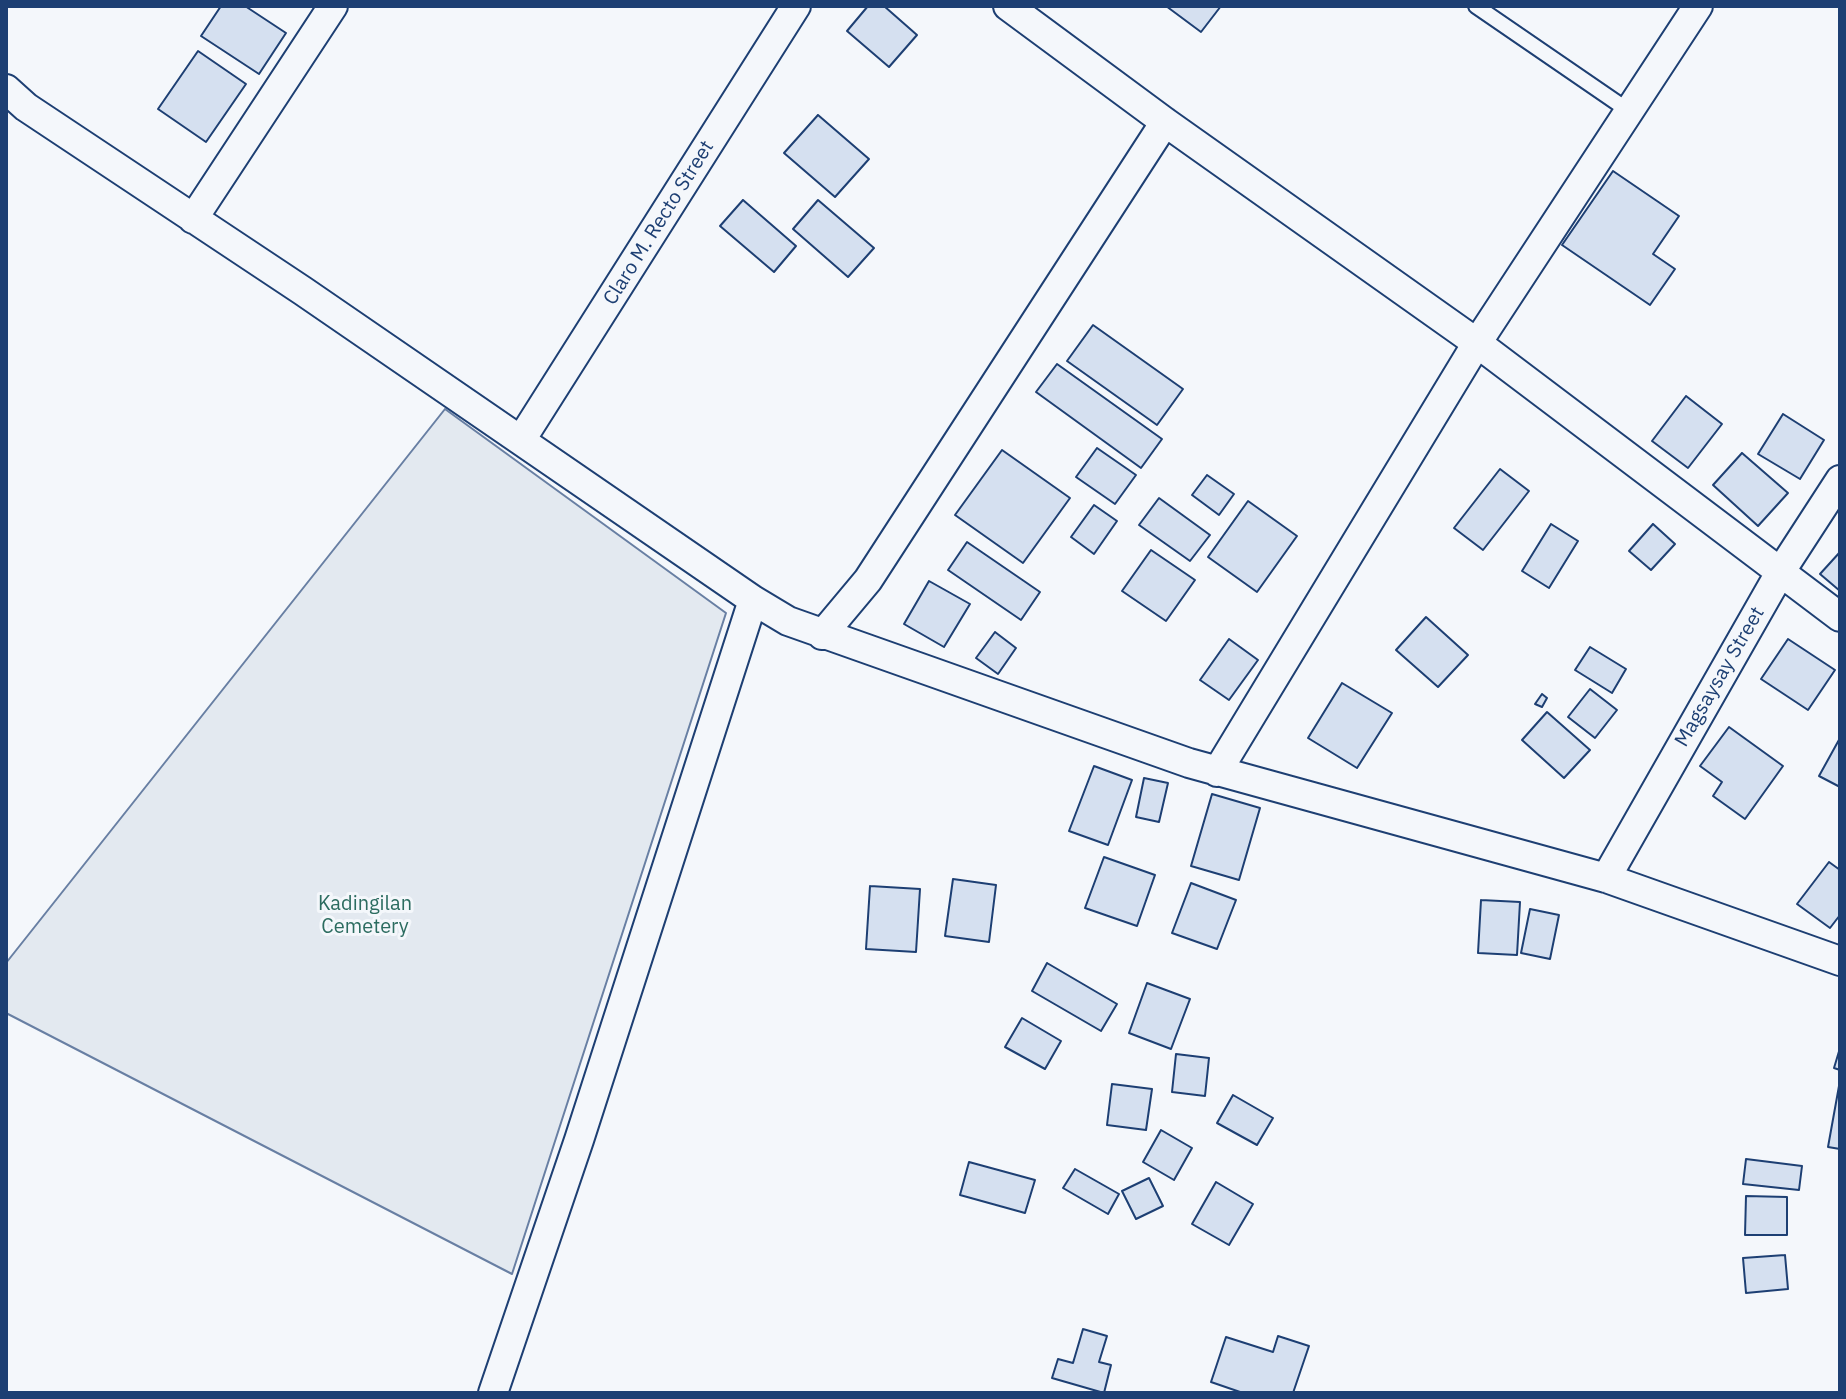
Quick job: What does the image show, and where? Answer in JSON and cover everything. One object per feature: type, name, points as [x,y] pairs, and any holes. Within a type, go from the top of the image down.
[{"type":"street","points":[[193,219],[333,6]]},
{"type":"street","name":"Claro M. Recto Street","points":[[521,440],[796,6]]},
{"type":"street","points":[[1008,6],[1165,122],[1477,343],[1840,617]]},
{"type":"street","points":[[1217,772],[1477,343],[1698,6]]},
{"type":"street","points":[[6,89],[26,107],[788,621],[1217,772],[1606,878],[1840,961]]},
{"type":"street","points":[[822,635],[868,580],[1165,122]]},
{"type":"street","name":"Magsaysay Street","points":[[1606,878],[1781,571],[1840,480]]},
{"type":"street","points":[[493,1393],[584,1125],[753,600]]},
{"type":"lane","points":[[1476,6],[1629,111]]},
{"type":"green space","name":"Kadingilan Cemetery","points":[[445,409],[726,613],[512,1274],[6,1013],[6,963]]},
{"type":"building","points":[[221,6],[245,6],[286,33],[259,74],[201,36]]},
{"type":"building","points":[[868,6],[884,6],[917,35],[889,67],[847,31]]},
{"type":"building","points":[[1166,6],[1221,6],[1201,32]]},
{"type":"building","points":[[198,51],[246,84],[206,142],[158,109]]},
{"type":"building","points":[[818,115],[869,159],[835,197],[784,153]]},
{"type":"building","points":[[1613,171],[1679,216],[1653,254],[1675,269],[1650,305],[1562,245]]},
{"type":"building","points":[[743,200],[796,246],[774,272],[720,226]]},
{"type":"building","points":[[818,200],[874,248],[848,277],[793,229]]},
{"type":"building","points":[[1093,325],[1183,389],[1157,425],[1067,361]]},
{"type":"building","points":[[1057,364],[1162,439],[1141,468],[1036,392]]},
{"type":"building","points":[[1686,396],[1722,424],[1688,468],[1652,441]]},
{"type":"building","points":[[1783,414],[1824,440],[1800,479],[1758,454]]},
{"type":"building","points":[[1097,448],[1136,475],[1115,504],[1076,477]]},
{"type":"building","points":[[1002,450],[1070,498],[1023,563],[955,515]]},
{"type":"building","points":[[1742,453],[1788,493],[1758,526],[1713,485]]},
{"type":"building","points":[[1500,469],[1529,491],[1483,550],[1454,528]]},
{"type":"building","points":[[1207,475],[1234,494],[1219,515],[1192,495]]},
{"type":"building","points":[[1159,498],[1210,535],[1190,561],[1139,525]]},
{"type":"building","points":[[1248,501],[1297,536],[1257,592],[1208,557]]},
{"type":"building","points":[[1094,505],[1117,521],[1094,554],[1071,537]]},
{"type":"building","points":[[1551,524],[1578,541],[1549,588],[1522,571]]},
{"type":"building","points":[[1653,524],[1675,544],[1651,570],[1629,551]]},
{"type":"building","points":[[967,542],[1040,592],[1021,620],[948,570]]},
{"type":"building","points":[[1151,550],[1195,580],[1166,621],[1122,591]]},
{"type":"building","points":[[1840,552],[1840,591],[1820,574]]},
{"type":"building","points":[[929,581],[970,604],[944,647],[904,624]]},
{"type":"building","points":[[1426,617],[1468,655],[1438,687],[1396,650]]},
{"type":"building","points":[[995,632],[1016,648],[998,674],[976,658]]},
{"type":"building","points":[[1229,639],[1258,660],[1229,700],[1200,680]]},
{"type":"building","points":[[1788,639],[1835,670],[1808,710],[1761,679]]},
{"type":"building","points":[[1590,647],[1626,669],[1612,693],[1575,670]]},
{"type":"building","points":[[1342,683],[1392,713],[1357,768],[1308,738]]},
{"type":"building","points":[[1590,689],[1617,710],[1595,738],[1568,717]]},
{"type":"building","points":[[1542,694],[1547,698],[1542,707],[1535,704]]},
{"type":"building","points":[[1547,712],[1590,750],[1564,778],[1522,740]]},
{"type":"building","points":[[1729,727],[1783,766],[1745,819],[1713,796],[1722,782],[1700,766]]},
{"type":"building","points":[[1840,738],[1840,787],[1819,776]]},
{"type":"building","points":[[1094,766],[1132,780],[1108,845],[1069,831]]},
{"type":"building","points":[[1144,778],[1168,783],[1159,822],[1136,817]]},
{"type":"building","points":[[1212,794],[1260,808],[1239,880],[1191,866]]},
{"type":"building","points":[[1104,857],[1155,875],[1137,926],[1085,908]]},
{"type":"building","points":[[1829,862],[1840,870],[1840,915],[1830,928],[1797,904]]},
{"type":"building","points":[[953,879],[996,885],[989,942],[945,936]]},
{"type":"building","points":[[1191,883],[1236,900],[1217,949],[1172,933]]},
{"type":"building","points":[[870,886],[920,889],[916,952],[866,949]]},
{"type":"building","points":[[1481,900],[1520,902],[1517,955],[1478,953]]},
{"type":"building","points":[[1530,909],[1559,915],[1550,959],[1521,953]]},
{"type":"building","points":[[1047,963],[1117,1004],[1101,1031],[1032,991]]},
{"type":"building","points":[[1147,983],[1190,999],[1171,1049],[1129,1033]]},
{"type":"building","points":[[1022,1018],[1061,1041],[1045,1069],[1005,1047]]},
{"type":"building","points":[[1840,1048],[1840,1070],[1834,1068]]},
{"type":"building","points":[[1176,1054],[1209,1058],[1205,1096],[1172,1092]]},
{"type":"building","points":[[1112,1084],[1152,1089],[1146,1130],[1107,1125]]},
{"type":"building","points":[[1840,1086],[1840,1149],[1828,1147]]},
{"type":"building","points":[[1233,1095],[1273,1118],[1257,1145],[1217,1123]]},
{"type":"building","points":[[1161,1130],[1192,1148],[1174,1180],[1143,1162]]},
{"type":"building","points":[[1746,1159],[1802,1166],[1799,1190],[1743,1184]]},
{"type":"building","points":[[969,1162],[1035,1180],[1025,1213],[960,1195]]},
{"type":"building","points":[[1075,1169],[1119,1194],[1108,1214],[1063,1188]]},
{"type":"building","points":[[1149,1178],[1163,1206],[1136,1219],[1122,1191]]},
{"type":"building","points":[[1216,1182],[1253,1204],[1229,1245],[1192,1224]]},
{"type":"building","points":[[1746,1196],[1787,1197],[1787,1235],[1745,1235]]},
{"type":"building","points":[[1785,1255],[1788,1289],[1746,1293],[1743,1258]]},
{"type":"building","points":[[1083,1329],[1107,1336],[1099,1362],[1111,1365],[1104,1393],[1052,1378],[1058,1359],[1073,1363]]},
{"type":"building","points":[[1278,1336],[1309,1346],[1293,1393],[1243,1393],[1211,1382],[1226,1337],[1273,1352]]}]
